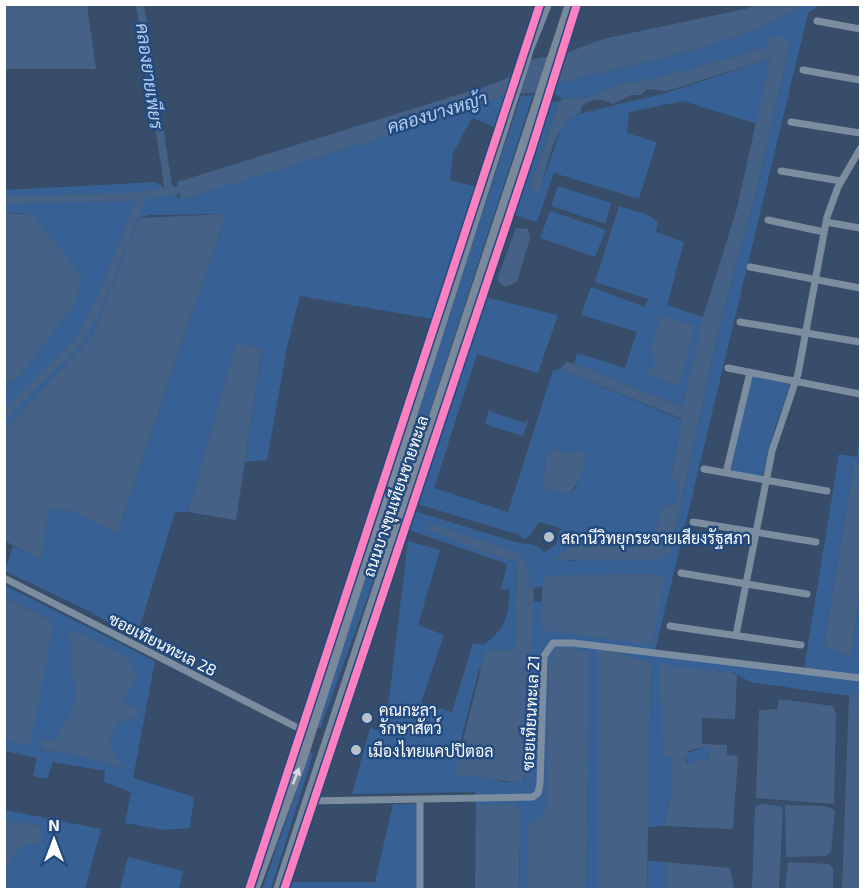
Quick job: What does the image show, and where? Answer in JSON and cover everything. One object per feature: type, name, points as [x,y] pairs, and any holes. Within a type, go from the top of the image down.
[{"type":"main road","name":"ถนนบางขุนเทียนชายทะเล","points":[[254,890],[303,756],[529,50],[547,4]]},
{"type":"main road","name":"ถนนบางขุนเทียนชายทะเล","points":[[277,890],[537,111],[570,4]]},
{"type":"main road","points":[[311,729],[320,732],[325,730],[387,562]]},
{"type":"main road","points":[[277,890],[278,871],[317,750],[312,746],[303,756]]},
{"type":"street","points":[[817,21],[861,29]]},
{"type":"street","points":[[803,70],[861,80]]},
{"type":"street","points":[[791,122],[861,133]]},
{"type":"street","points":[[736,635],[772,451],[795,381],[826,222],[841,182],[861,149]]},
{"type":"street","points":[[781,171],[841,182]]},
{"type":"street","points":[[768,220],[824,232]]},
{"type":"street","points":[[826,222],[861,228]]},
{"type":"street","points":[[750,267],[861,288]]},
{"type":"street","points":[[740,322],[861,342]]},
{"type":"street","points":[[728,368],[861,394]]},
{"type":"street","points":[[726,473],[750,372]]},
{"type":"street","points":[[704,469],[827,491]]},
{"type":"street","points":[[693,522],[816,542]]},
{"type":"street","points":[[681,573],[807,594]]},
{"type":"street","name":"ซอยเทียนทะเล 28","points":[[4,578],[311,729]]},
{"type":"street","points":[[669,626],[801,645]]},
{"type":"street","name":"ซอยเทียนทะเล 21","points":[[308,801],[533,797],[538,793],[540,784],[544,656],[548,647],[553,643],[573,643],[861,678]]},
{"type":"street","points":[[420,799],[420,890]]},
{"type":"shaded area","points":[[806,5],[820,5],[808,13],[655,651],[804,669],[839,454],[857,457],[860,435],[860,463],[854,463],[824,643],[827,648],[851,657],[860,588],[860,694],[849,696],[750,682],[733,672],[664,756],[671,756],[671,793],[664,826],[648,827],[651,663],[597,651],[597,889],[586,889],[590,652],[549,662],[546,811],[536,823],[528,823],[526,889],[519,889],[520,858],[514,805],[476,805],[475,792],[352,794],[370,728],[385,732],[408,541],[440,550],[418,625],[444,635],[421,703],[452,712],[473,643],[483,645],[491,639],[501,628],[507,615],[510,590],[501,589],[507,564],[409,530],[414,511],[515,542],[535,545],[545,552],[557,543],[560,528],[539,522],[528,538],[523,539],[519,535],[418,504],[485,297],[558,315],[538,373],[477,354],[434,488],[508,512],[553,370],[560,369],[682,420],[671,477],[678,482],[679,495],[674,503],[662,507],[652,546],[629,545],[567,561],[603,559],[672,544],[719,328],[756,192],[790,44],[767,47],[660,77],[618,85],[587,98],[562,99],[552,91],[555,84],[716,43],[778,20]],"holes":[[[551,450],[571,454],[578,450],[585,455],[576,488],[569,494],[544,489],[545,457]],[[521,558],[529,571],[530,588],[542,587],[546,576],[655,574],[665,577],[542,630],[542,602],[533,601],[527,765],[524,782],[503,782],[480,775],[456,775],[463,731],[479,670],[515,651],[517,561],[503,559]]]},
{"type":"shaded area","points":[[770,59],[757,124],[683,101],[629,112],[627,133],[656,142],[658,138],[639,199],[554,173],[537,222],[513,215],[549,102],[559,102],[530,186],[539,191],[561,130],[570,116],[662,94]]},
{"type":"shaded area","points":[[505,95],[495,127],[472,118],[453,153],[450,180],[476,187],[432,319],[300,296],[287,347],[267,460],[245,462],[262,350],[236,344],[188,512],[175,512],[136,639],[91,612],[5,571],[13,546],[40,559],[48,514],[55,508],[71,511],[117,534],[226,214],[149,215],[139,218],[92,336],[5,429],[5,384],[18,378],[74,305],[22,213],[5,213],[5,190],[156,182],[181,199],[444,118]]},
{"type":"shaded area","points":[[533,95],[384,552],[320,729],[317,727],[434,358],[521,96]]},
{"type":"shaded area","points":[[558,186],[611,203],[605,224],[551,206]]},
{"type":"shaded area","points":[[619,206],[648,215],[658,222],[656,232],[684,242],[667,305],[703,317],[683,404],[678,405],[574,364],[577,353],[625,368],[637,332],[581,315],[591,287],[645,307],[648,299],[595,282]]},
{"type":"shaded area","points":[[550,211],[606,230],[595,257],[540,238]]},
{"type":"shaded area","points":[[752,375],[791,384],[774,430],[762,477],[730,470]]},
{"type":"shaded area","points":[[490,407],[491,412],[525,423],[529,418],[523,436],[485,424]]},
{"type":"shaded area","points":[[4,585],[155,661],[133,778],[194,797],[190,828],[164,830],[125,823],[131,792],[104,782],[105,771],[53,762],[47,779],[33,776],[37,758],[5,751],[5,736],[16,744],[26,745],[51,620],[5,597]],"holes":[[[68,631],[122,701],[140,710],[140,717],[117,723],[109,743],[123,768],[68,753],[42,750],[41,740],[58,739],[58,732],[75,704],[77,692],[71,672],[72,651]]]},
{"type":"shaded area","points":[[705,747],[709,750],[708,759],[694,759],[691,764],[688,764],[685,754]]},
{"type":"shaded area","points":[[310,751],[313,754],[271,889],[262,890]]},
{"type":"shaded area","points":[[393,804],[417,804],[417,889],[287,890],[290,882],[375,882]]},
{"type":"shaded area","points":[[5,810],[101,829],[85,889],[5,889],[5,869],[21,846],[40,842],[39,825],[5,821]]},
{"type":"shaded area","points":[[128,857],[183,871],[179,889],[120,889]]},
{"type":"shaded area","points":[[648,861],[666,862],[666,889],[647,890]]},
{"type":"water","points":[[5,4],[87,5],[96,69],[5,69]]},
{"type":"water","name":"คลองบางหญ้า","points":[[755,5],[806,5],[778,20],[717,43],[555,84],[552,91],[505,95],[444,118],[181,200],[177,182],[496,83],[513,75],[517,62],[563,54],[603,39]]},
{"type":"water","points":[[784,36],[790,44],[756,192],[719,328],[672,544],[667,556],[656,560],[552,560],[581,542],[651,546],[662,507],[674,503],[679,495],[678,483],[671,478],[682,419],[560,369],[566,362],[575,364],[678,405],[683,404],[702,320],[737,208],[770,59],[667,91],[647,89],[641,95],[631,95],[613,104],[597,100],[586,103],[582,106],[581,112],[564,126],[558,135],[540,191],[533,190],[530,186],[559,102],[562,99],[587,98],[618,85],[660,77],[767,47],[769,37]]},
{"type":"water","points":[[5,213],[33,215],[83,278],[74,305],[18,378],[5,384]]},
{"type":"water","points":[[226,214],[117,534],[71,511],[55,508],[48,514],[41,560],[5,541],[5,429],[92,336],[139,218]]},
{"type":"water","points":[[516,228],[528,229],[530,238],[517,282],[506,287],[499,283],[498,277]]},
{"type":"water","points":[[665,316],[695,326],[679,386],[644,374],[653,368],[655,361],[651,350],[660,318]]},
{"type":"water","points":[[236,343],[262,349],[236,520],[188,512]]},
{"type":"water","points":[[551,450],[571,454],[578,450],[584,451],[581,474],[569,494],[544,489],[545,457]]},
{"type":"water","points":[[854,463],[860,463],[860,588],[851,657],[827,648],[824,643]]},
{"type":"water","points":[[428,523],[521,554],[529,571],[530,588],[534,587],[527,765],[523,782],[456,775],[456,767],[486,650],[515,651],[517,561],[503,559],[428,530]]},
{"type":"water","points":[[655,574],[665,577],[652,645],[542,630],[542,587],[546,576]]},
{"type":"water","points":[[4,597],[51,620],[53,628],[31,740],[26,745],[16,744],[5,736]]},
{"type":"water","points":[[67,630],[81,633],[130,659],[137,680],[122,701],[140,710],[140,717],[117,723],[109,743],[123,768],[68,753],[42,750],[41,740],[58,739],[58,732],[66,722],[76,698],[71,673],[71,646]]},
{"type":"water","points":[[557,646],[590,652],[586,889],[526,890],[528,823],[536,822],[546,810],[549,662]]},
{"type":"water","points":[[597,651],[612,651],[651,663],[647,889],[597,889]]},
{"type":"water","points":[[659,664],[737,674],[735,719],[702,718],[702,744],[727,745],[727,755],[738,756],[733,829],[664,826],[671,793],[671,756],[663,756]],"holes":[[[704,747],[709,751],[708,759],[694,759],[691,764],[685,760],[688,751]]]},
{"type":"water","points":[[854,693],[860,694],[860,889],[842,889],[849,696]]},
{"type":"water","points":[[779,699],[833,706],[836,714],[834,804],[756,798],[759,710],[777,709]]},
{"type":"water","points":[[514,804],[520,810],[519,889],[475,889],[476,805]]},
{"type":"water","points":[[761,804],[781,806],[783,810],[779,889],[752,889],[755,807]]},
{"type":"water","points":[[785,805],[824,806],[835,810],[831,852],[826,856],[786,857]]},
{"type":"water","points":[[5,821],[39,825],[42,835],[41,842],[21,846],[5,869]]},
{"type":"water","points":[[666,862],[730,868],[734,889],[666,889]]},
{"type":"water","points":[[788,862],[829,864],[833,867],[833,889],[785,889]]},
{"type":"waterway","name":"คลองยายเพียร","points":[[140,4],[168,185],[172,191],[188,189]]},
{"type":"waterway","points":[[4,200],[132,197],[172,191]]},
{"type":"waterway","points":[[4,415],[77,343],[97,308],[142,196]]},
{"type":"cycle path","points":[[249,890],[540,4]]},
{"type":"cycle path","points":[[284,890],[531,151],[577,4]]},
{"type":"place","name":"สถานีวิทยุกระจายเสียงรัฐสภา","points":[[549,537]]},
{"type":"place","name":"คุณกะลา รักษาสัตว์","points":[[367,718]]},
{"type":"place","name":"เมืองไทยแคปปิตอล","points":[[356,750]]}]
